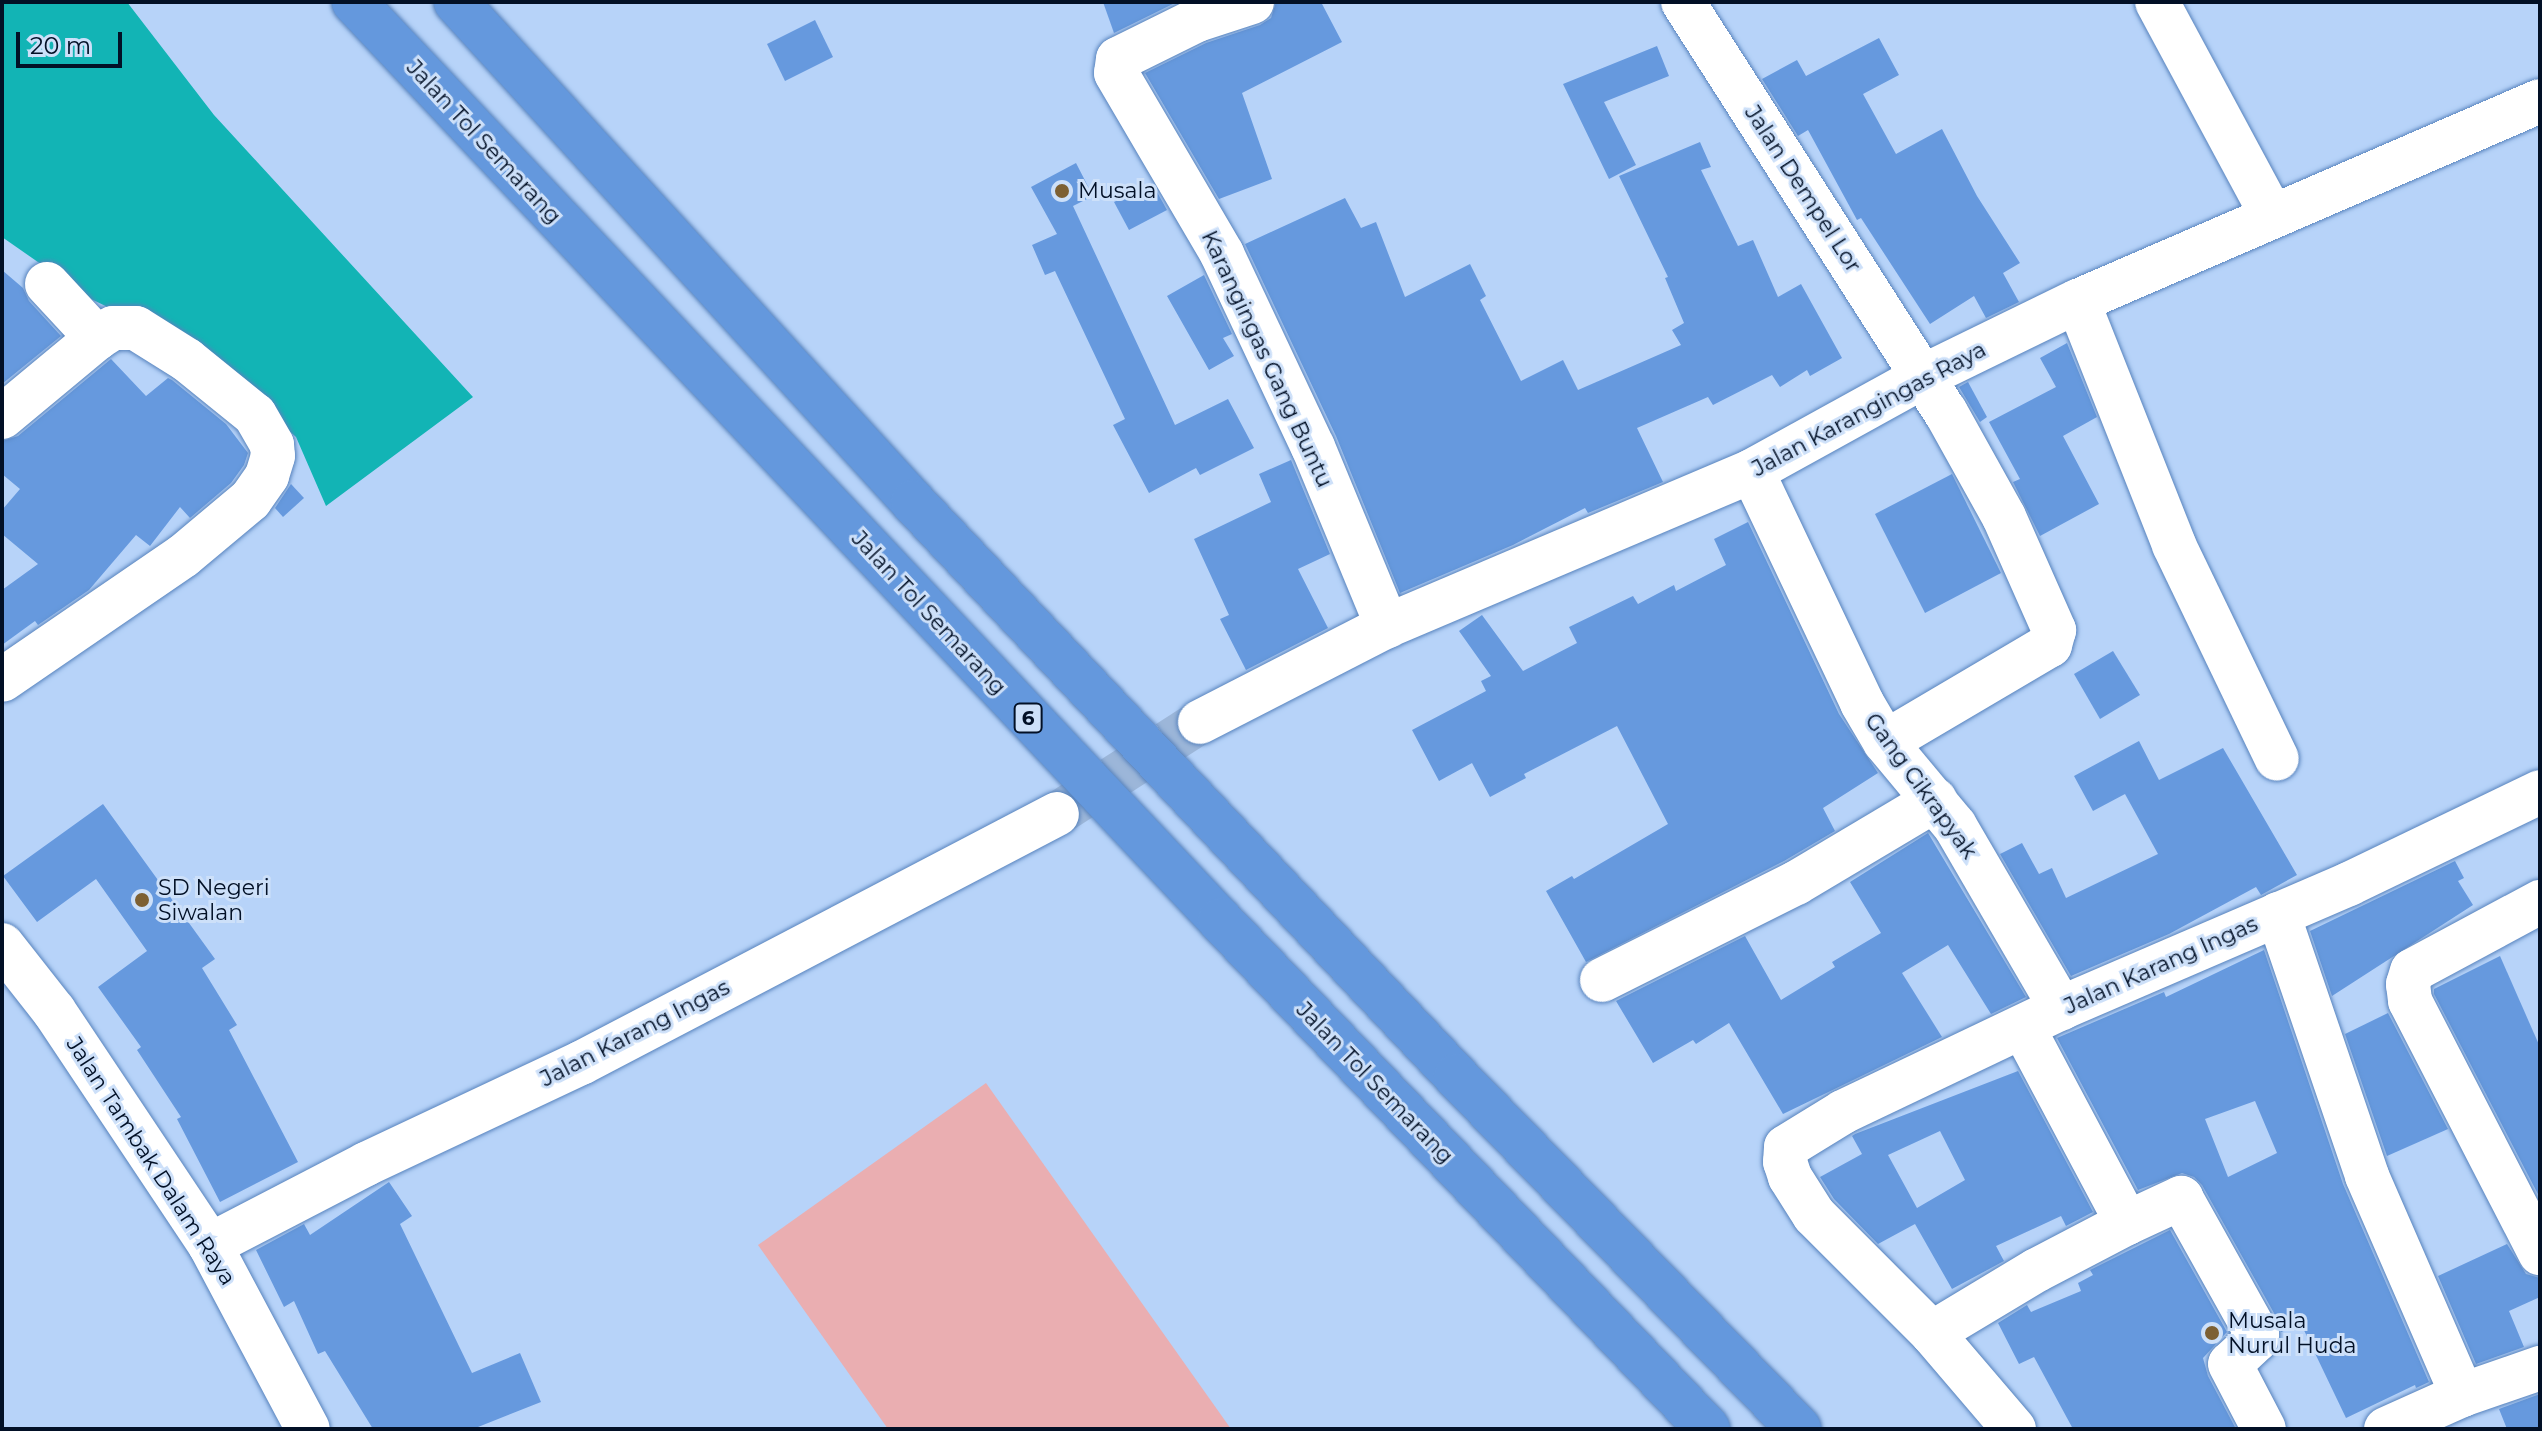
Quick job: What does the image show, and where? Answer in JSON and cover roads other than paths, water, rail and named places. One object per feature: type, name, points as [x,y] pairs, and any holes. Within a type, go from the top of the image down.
[{"type":"highway","name":"Jalan Tol Semarang","points":[[354,2],[1231,932],[1708,1429]]},
{"type":"highway","points":[[456,2],[923,514],[1456,1076],[1799,1429]]},
{"type":"street","name":"Karangingas Gang Buntu","points":[[1252,2],[1197,20],[1118,59],[1116,73],[1222,254],[1313,447],[1387,626]]},
{"type":"street","name":"Jalan Dempel Lor","points":[[1683,2],[1924,376],[2004,517],[2054,630],[2050,645],[1885,742]]},
{"type":"street","points":[[2157,2],[2272,216]]},
{"type":"street","name":"Jalan Karangingas Raya","points":[[1200,722],[1387,626],[1752,471],[1924,376],[2078,302],[2540,101]]},
{"type":"street","points":[[47,284],[97,338]]},
{"type":"street","points":[[2078,302],[2174,545],[2277,759]]},
{"type":"street","points":[[2,417],[97,338],[113,328],[136,328],[187,360],[255,415],[272,445],[273,456],[267,476],[250,500],[206,537],[2,680]]},
{"type":"street","name":"Gang Cikrapyak","points":[[1752,471],[1862,703],[1885,742],[1955,826],[2061,1008]]},
{"type":"street","name":"Jalan Karang Ingas","points":[[1932,1333],[1814,1215],[1790,1177],[1785,1162],[1786,1147],[1843,1112],[2061,1008],[2349,884],[2540,792]]},
{"type":"street","points":[[1602,980],[1796,883],[1935,800]]},
{"type":"street","name":"Jalan Karang Ingas","points":[[210,1245],[366,1164],[581,1063],[1057,814]]},
{"type":"street","points":[[2540,902],[2412,971],[2408,984],[2410,1001],[2540,1253]]},
{"type":"street","points":[[2278,914],[2367,1176],[2462,1395]]},
{"type":"street","name":"Jalan Tambak Dalam Raya","points":[[2,945],[54,1011],[210,1245],[308,1429]]},
{"type":"street","points":[[2023,1027],[2127,1223]]},
{"type":"street","points":[[2014,1429],[1932,1333],[2037,1270],[2181,1198],[2257,1334],[2256,1340],[2230,1364],[2264,1429]]},
{"type":"street","points":[[2386,1429],[2462,1395],[2540,1368]]},
{"type":"tunnel","points":[[1057,814],[1200,722]]},
{"type":"place","name":"Musala","points":[[1062,191]]},
{"type":"place","name":"SD Negeri Siwalan","points":[[142,900]]},
{"type":"place","name":"Musala Nurul Huda","points":[[2212,1333]]}]
